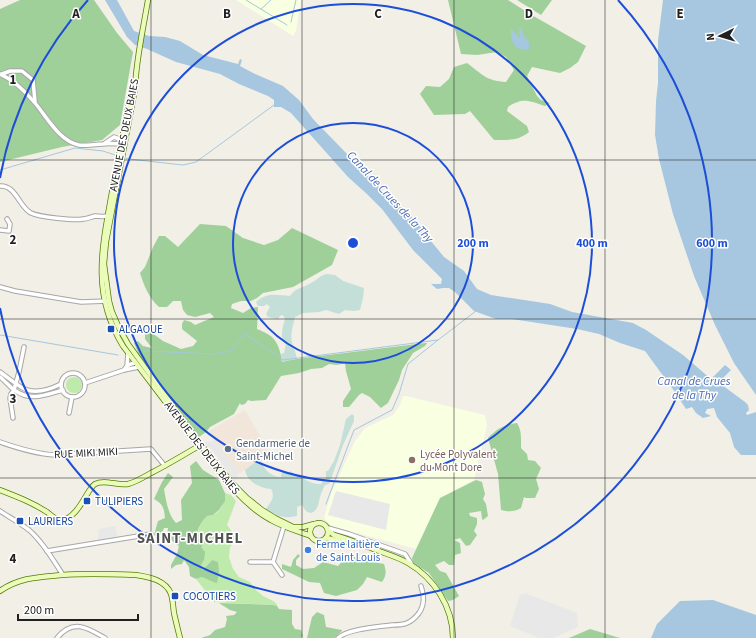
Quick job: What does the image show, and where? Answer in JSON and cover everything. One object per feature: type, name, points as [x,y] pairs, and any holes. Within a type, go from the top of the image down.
[{"type":"main road","points":[[136,73],[148,0]]},
{"type":"main road","name":"AVENUE DES DEUX BAIES","points":[[123,143],[123,132],[136,73]]},
{"type":"main road","name":"AVENUE DES DEUX BAIES","points":[[136,73],[135,89],[123,143],[106,242],[104,264],[107,302],[128,344],[157,383],[218,472],[245,501],[267,518],[311,536],[315,540],[321,541],[326,538],[352,543],[375,550]]},
{"type":"main road","name":"AVENUE DES DEUX BAIES","points":[[120,161],[107,216],[101,267],[110,321],[115,333],[128,353],[200,446],[247,498],[275,518],[294,526],[303,527],[319,522],[322,523],[334,535],[396,558],[412,566],[426,576],[440,595],[448,610],[453,638]]},
{"type":"main road","points":[[0,490],[30,502],[58,520],[65,520],[78,508],[95,484],[110,482],[127,484],[165,466],[200,446]]},
{"type":"main road","points":[[311,536],[310,528],[314,524]]},
{"type":"main road","points":[[326,538],[328,530]]},
{"type":"main road","points":[[0,590],[29,578],[72,574],[136,575],[151,578],[159,581],[171,594],[180,638]]},
{"type":"street","points":[[1,74],[10,71],[22,71],[33,80],[35,104]]},
{"type":"street","points":[[1,74],[10,78],[23,90],[54,128],[73,143],[89,145],[123,143]]},
{"type":"street","points":[[104,144],[123,132]]},
{"type":"street","points":[[114,137],[123,143]]},
{"type":"street","points":[[0,186],[7,187],[11,190],[30,213],[77,220],[84,220],[95,216],[107,216]]},
{"type":"street","points":[[0,230],[9,231],[10,224],[6,219]]},
{"type":"street","points":[[0,287],[81,302],[107,302]]},
{"type":"street","points":[[13,418],[10,398],[19,372],[24,346]]},
{"type":"street","points":[[127,366],[128,353]]},
{"type":"street","points":[[124,370],[132,363],[140,365],[153,381],[157,383]]},
{"type":"street","points":[[85,383],[137,365]]},
{"type":"street","points":[[0,372],[22,388],[28,390],[35,391],[52,388],[61,384]]},
{"type":"street","points":[[72,373],[81,376],[85,383],[82,394],[75,397],[65,394],[61,384],[64,377],[72,373]]},
{"type":"street","points":[[0,377],[14,390],[25,396],[36,397],[63,390]]},
{"type":"street","points":[[69,413],[72,397]]},
{"type":"street","name":"RUE MIKI MIKI","points":[[0,442],[49,455],[151,449],[165,466]]},
{"type":"street","points":[[0,511],[28,529],[47,551],[63,575]]},
{"type":"street","points":[[273,562],[284,526]]},
{"type":"street","points":[[328,530],[350,534],[405,554],[412,566]]},
{"type":"street","points":[[47,551],[151,534]]},
{"type":"street","points":[[250,562],[273,562]]},
{"type":"street","points":[[273,562],[282,575]]},
{"type":"street","points":[[338,638],[348,632],[406,624],[416,617],[422,608],[424,600],[421,586]]},
{"type":"street","points":[[57,638],[65,630],[80,626],[105,638]]},
{"type":"shaded area","points":[[236,0],[301,0],[296,31],[293,36]]},
{"type":"shaded area","points":[[326,274],[335,275],[343,281],[364,288],[360,310],[345,310],[339,314],[326,310],[303,313],[295,317],[291,340],[297,359],[282,362],[281,354],[284,353],[286,344],[282,336],[285,319],[283,315],[278,319],[268,317],[266,314],[270,307],[267,304],[264,306],[258,306],[256,302],[268,295],[290,296],[297,289],[306,286]]},
{"type":"shaded area","name":"Lycée Polyvalent du Mont Dore","points":[[403,396],[485,415],[487,426],[474,480],[440,498],[416,549],[331,526],[324,518],[331,493],[355,441],[365,428],[393,415],[400,405]]},
{"type":"shaded area","name":"Gendarmerie de Saint-Michel","points":[[245,410],[269,452],[240,473],[214,440],[209,431]]},
{"type":"shaded area","points":[[352,414],[354,416],[354,421],[343,445],[329,484],[325,485],[315,511],[310,513],[306,511],[302,505],[297,507],[297,516],[284,517],[266,509],[273,497],[271,489],[255,484],[248,478],[245,470],[262,457],[261,461],[264,467],[274,476],[281,477],[282,471],[288,473],[289,475],[290,471],[309,482],[321,484],[326,477],[326,471],[328,471],[334,461],[340,445],[346,419]]},
{"type":"shaded area","points":[[214,440],[240,473],[237,475],[238,478],[236,480],[234,478],[232,480],[229,477],[230,474],[210,447],[205,446],[201,442],[211,442]]},
{"type":"shaded area","points":[[336,491],[390,504],[386,530],[328,515]]},
{"type":"shaded area","points":[[115,526],[117,536],[98,540],[99,529]]},
{"type":"shaded area","points":[[525,593],[577,613],[578,627],[553,638],[539,638],[510,626],[520,594],[524,595]]},
{"type":"green space","points":[[20,0],[94,0],[117,33],[133,52],[120,125],[102,140],[62,147],[0,162],[0,9]]},
{"type":"green space","points":[[448,0],[508,0],[586,46],[578,62],[560,73],[532,67],[527,76],[537,96],[541,100],[550,103],[545,106],[530,101],[522,101],[508,107],[507,111],[527,126],[529,132],[525,135],[513,139],[494,140],[470,111],[465,114],[434,115],[420,94],[426,86],[440,87],[449,79],[454,67],[467,63],[485,76],[499,81],[506,82],[514,70],[506,57],[497,52],[477,55],[461,54]]},
{"type":"green space","points":[[517,0],[552,0],[541,15]]},
{"type":"green space","points":[[200,224],[226,226],[243,238],[264,245],[278,240],[292,228],[338,250],[332,265],[293,287],[263,293],[251,301],[241,301],[232,304],[231,308],[243,313],[251,308],[258,307],[257,329],[273,338],[277,344],[282,362],[288,360],[427,343],[425,346],[413,353],[402,370],[388,403],[381,408],[370,397],[362,393],[349,407],[343,407],[343,401],[351,389],[345,363],[337,365],[329,364],[322,368],[281,376],[266,400],[248,400],[245,404],[241,405],[240,403],[234,414],[210,427],[199,437],[139,355],[134,343],[138,341],[143,346],[152,348],[145,339],[145,332],[148,330],[163,341],[181,349],[193,346],[197,341],[182,329],[184,320],[195,325],[214,317],[210,313],[195,317],[187,315],[183,310],[181,301],[173,301],[167,307],[159,307],[147,292],[140,273],[145,267],[159,236],[165,236],[178,247]]},
{"type":"green space","points":[[71,377],[77,377],[82,382],[80,391],[77,393],[71,393],[66,388],[66,382]]},
{"type":"green space","points":[[517,423],[521,438],[521,448],[527,454],[528,460],[535,461],[541,468],[536,479],[539,489],[535,498],[524,497],[521,508],[514,511],[507,511],[501,510],[498,474],[488,438],[501,428]]},
{"type":"green space","points":[[196,461],[203,470],[219,480],[225,493],[225,501],[219,510],[213,515],[207,516],[197,533],[204,538],[203,545],[201,547],[205,552],[204,560],[200,567],[203,570],[212,560],[218,562],[219,572],[217,583],[202,577],[196,579],[190,576],[189,567],[184,560],[182,564],[176,565],[171,569],[171,565],[177,554],[179,546],[167,536],[168,528],[164,528],[158,538],[154,535],[158,521],[165,518],[162,507],[154,499],[162,482],[168,473],[173,477],[164,489],[169,512],[176,523],[182,520],[181,500],[192,483],[190,466]]},
{"type":"green space","points":[[476,480],[482,482],[485,494],[483,499],[486,504],[488,516],[483,520],[481,511],[469,513],[470,516],[477,518],[477,524],[474,531],[477,535],[470,545],[466,546],[460,538],[454,540],[460,543],[461,553],[455,555],[454,565],[449,565],[444,561],[435,565],[440,571],[446,573],[459,596],[448,601],[429,573],[413,563],[412,558],[440,498]]},
{"type":"green space","points":[[225,493],[231,495],[236,501],[227,525],[236,537],[230,548],[229,557],[233,569],[239,577],[250,582],[257,591],[277,604],[277,606],[214,602],[196,579],[202,577],[213,582],[212,560],[203,570],[200,567],[204,560],[199,543],[198,532],[202,522],[207,516],[213,515],[219,511],[224,502]]},
{"type":"green space","points":[[298,554],[300,556],[296,560],[296,565],[303,569],[314,568],[323,562],[338,566],[348,555],[384,564],[386,571],[384,580],[382,582],[367,577],[357,590],[336,596],[324,593],[320,583],[309,582],[282,569],[282,564],[291,567],[293,560]]},
{"type":"green space","points":[[219,603],[273,605],[277,606],[279,609],[292,610],[292,624],[295,629],[301,630],[303,636],[301,638],[201,638],[210,635],[215,630],[225,627],[227,619],[226,616],[234,615],[237,612],[230,610]]},
{"type":"green space","points":[[317,612],[324,615],[326,627],[342,631],[334,638],[307,638],[312,617]]},
{"type":"green space","points":[[590,629],[620,638],[569,638]]},
{"type":"water","name":"Canal de Crues de la Thy","points":[[105,0],[117,0],[134,31],[149,36],[165,37],[180,41],[203,55],[238,64],[240,59],[242,60],[240,66],[283,86],[299,100],[313,119],[383,191],[417,222],[444,257],[464,271],[477,289],[491,295],[550,304],[572,312],[633,323],[683,355],[711,379],[725,365],[731,370],[724,377],[722,385],[748,405],[749,410],[746,413],[747,415],[756,412],[756,455],[741,455],[734,447],[730,433],[717,417],[714,408],[707,409],[705,413],[711,416],[703,418],[696,413],[692,407],[686,409],[645,351],[599,334],[577,329],[512,319],[496,319],[474,311],[449,288],[437,289],[431,284],[441,284],[442,279],[413,250],[382,209],[348,177],[291,113],[281,107],[274,107],[274,100],[268,96],[220,74],[176,62],[135,45],[127,37]]},
{"type":"water","points":[[663,0],[756,0],[756,395],[734,363],[715,325],[694,276],[673,214],[659,159],[655,135],[658,83],[658,41]]},
{"type":"water","points":[[521,27],[524,36],[529,42],[529,49],[520,49],[514,45],[511,38],[511,29],[520,38],[519,29]]},
{"type":"water","points":[[713,600],[756,615],[756,638],[651,638],[657,624],[680,601]]},
{"type":"waterway","points":[[246,0],[287,25]]},
{"type":"waterway","points":[[261,9],[271,0]]},
{"type":"waterway","points":[[291,22],[296,0]]},
{"type":"waterway","points":[[125,158],[183,165],[196,162],[274,105]]},
{"type":"waterway","points":[[0,170],[75,148],[103,151],[118,156]]},
{"type":"waterway","points":[[144,351],[215,354],[230,351],[245,334],[283,360],[438,340],[476,311]]},
{"type":"waterway","points":[[0,335],[118,355]]},
{"type":"waterway","points":[[326,504],[354,430],[392,410],[399,394],[408,364],[438,340]]},
{"type":"place","name":"ALGAOUE","points":[[111,329]]},
{"type":"place","name":"Gendarmerie de Saint-Michel","points":[[228,449]]},
{"type":"place","name":"Lycée Polyvalent du Mont Dore","points":[[412,460]]},
{"type":"place","name":"TULIPIERS","points":[[87,501]]},
{"type":"place","name":"LAURIERS","points":[[20,521]]},
{"type":"place","name":"Ferme laitière de Saint Louis","points":[[308,550]]},
{"type":"place","name":"COCOTIERS","points":[[175,596]]},
{"type":"district","name":"SAINT-MICHEL","points":[[190,538]]}]
